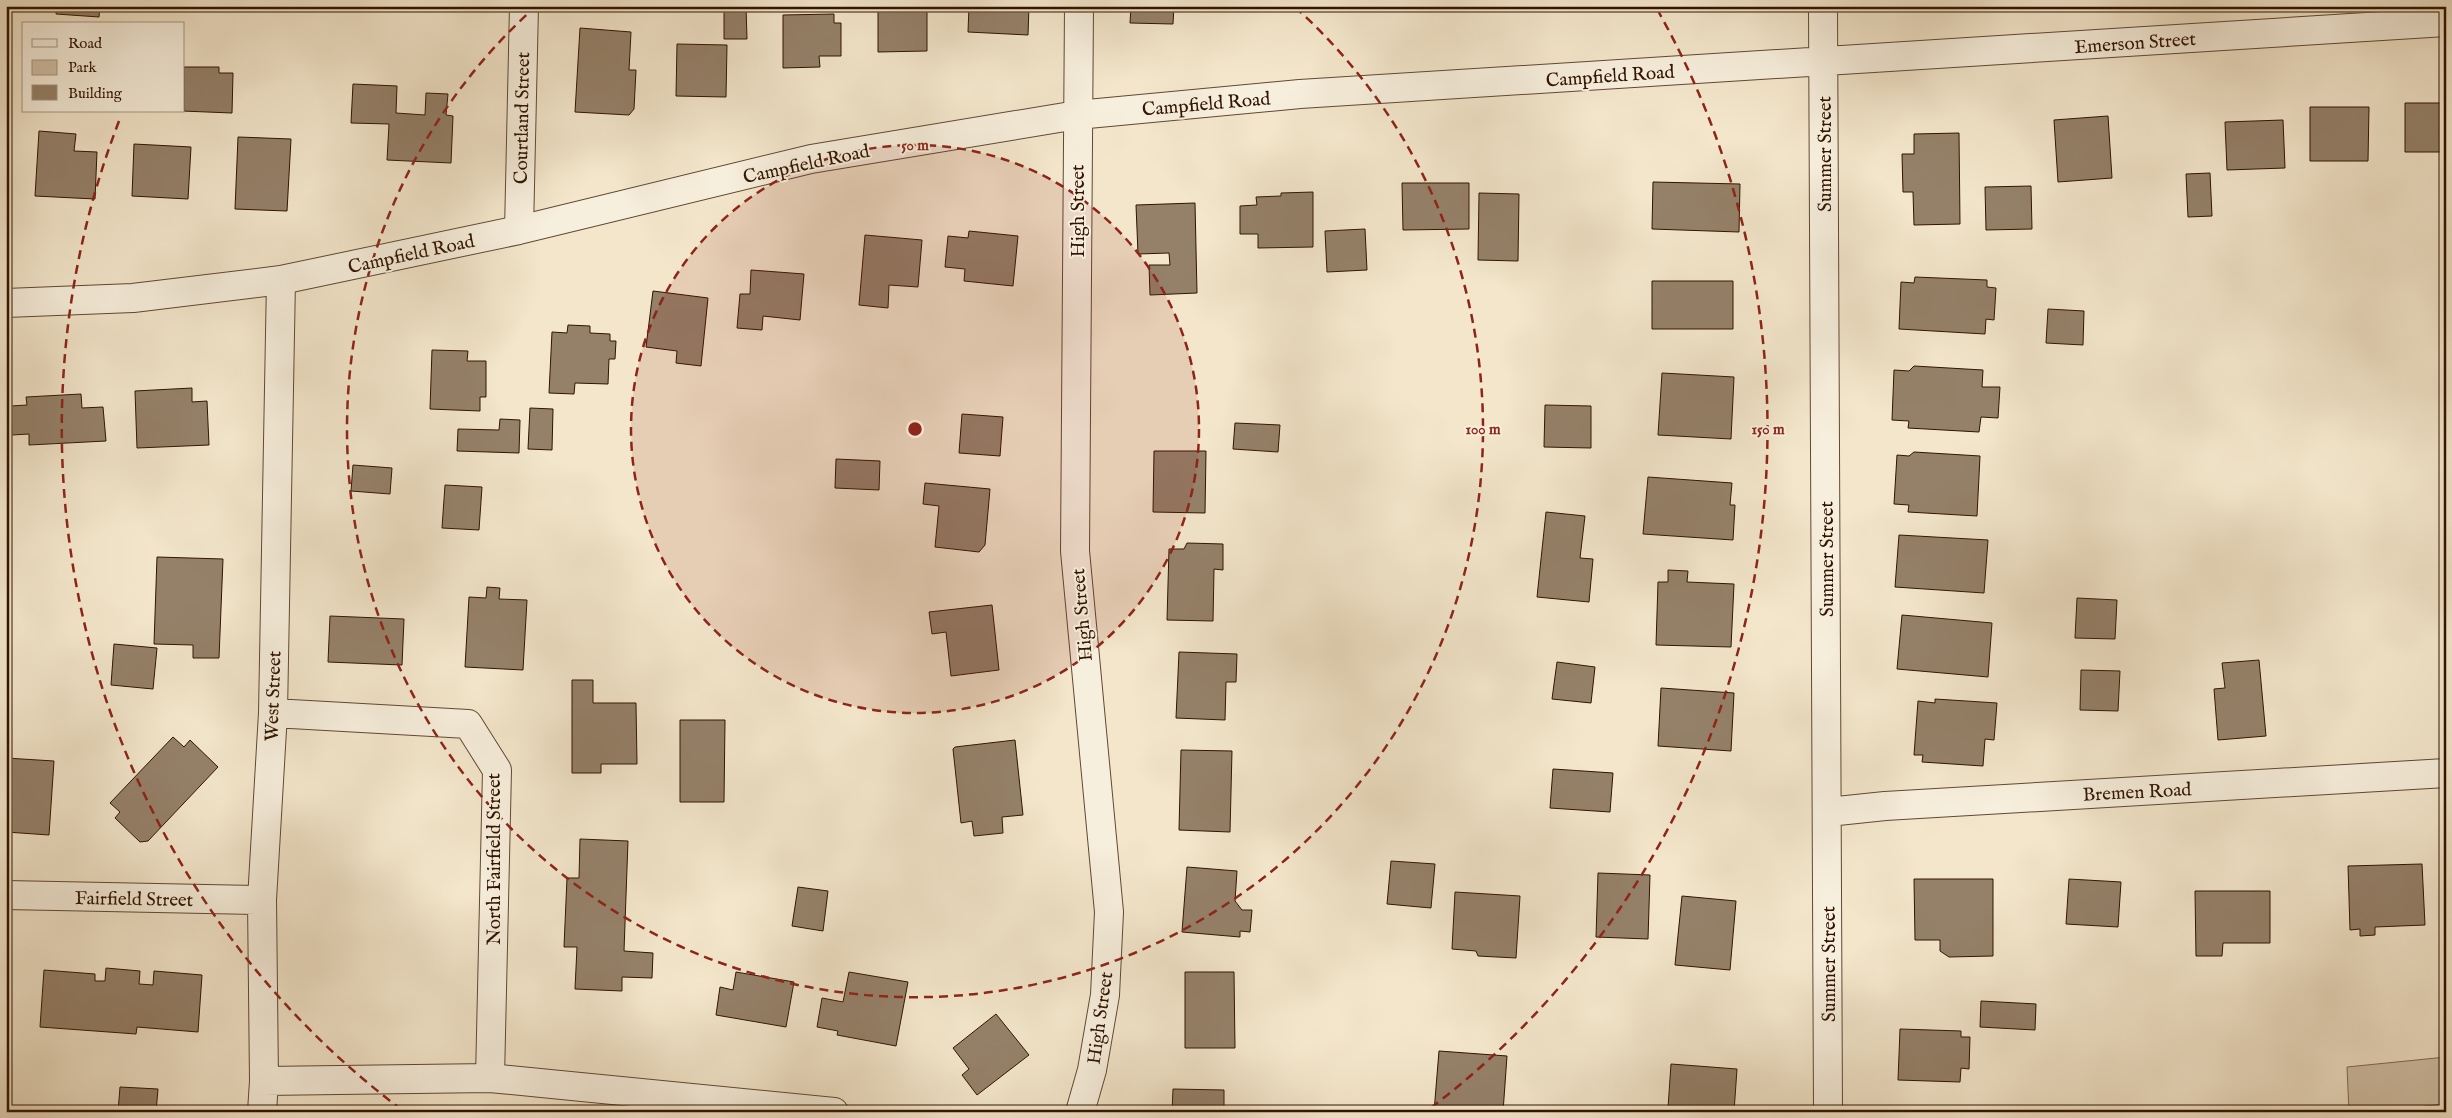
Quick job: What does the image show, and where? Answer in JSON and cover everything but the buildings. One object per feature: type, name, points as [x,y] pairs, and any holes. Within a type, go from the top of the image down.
[{"type":"street","name":"Courtland Street","points":[[519,230],[524,6]]},
{"type":"street","name":"High Street","points":[[1079,6],[1075,552],[1110,912],[1105,995],[1092,1070],[1080,1112]]},
{"type":"street","name":"Summer Street","points":[[1823,6],[1828,1112]]},
{"type":"street","name":"Emerson Street","points":[[1823,62],[2446,22]]},
{"type":"street","name":"Campfield Road","points":[[6,303],[133,298],[280,280],[519,230],[811,159],[1077,115],[1300,94],[1823,62]]},
{"type":"street","name":"West Street","points":[[262,1112],[264,1082],[262,900],[272,714],[280,280]]},
{"type":"street","name":"North Fairfield Street","points":[[272,714],[468,724],[497,770],[490,1078]]},
{"type":"street","name":"Bremen Road","points":[[1828,812],[1894,805],[2446,773]]},
{"type":"street","name":"Fairfield Street","points":[[6,895],[262,900]]},
{"type":"street","points":[[264,1082],[490,1078],[834,1112]]},
{"type":"green space","points":[[2446,1057],[2446,1104],[2424,1106],[2426,1112],[2349,1112],[2347,1067]]}]
